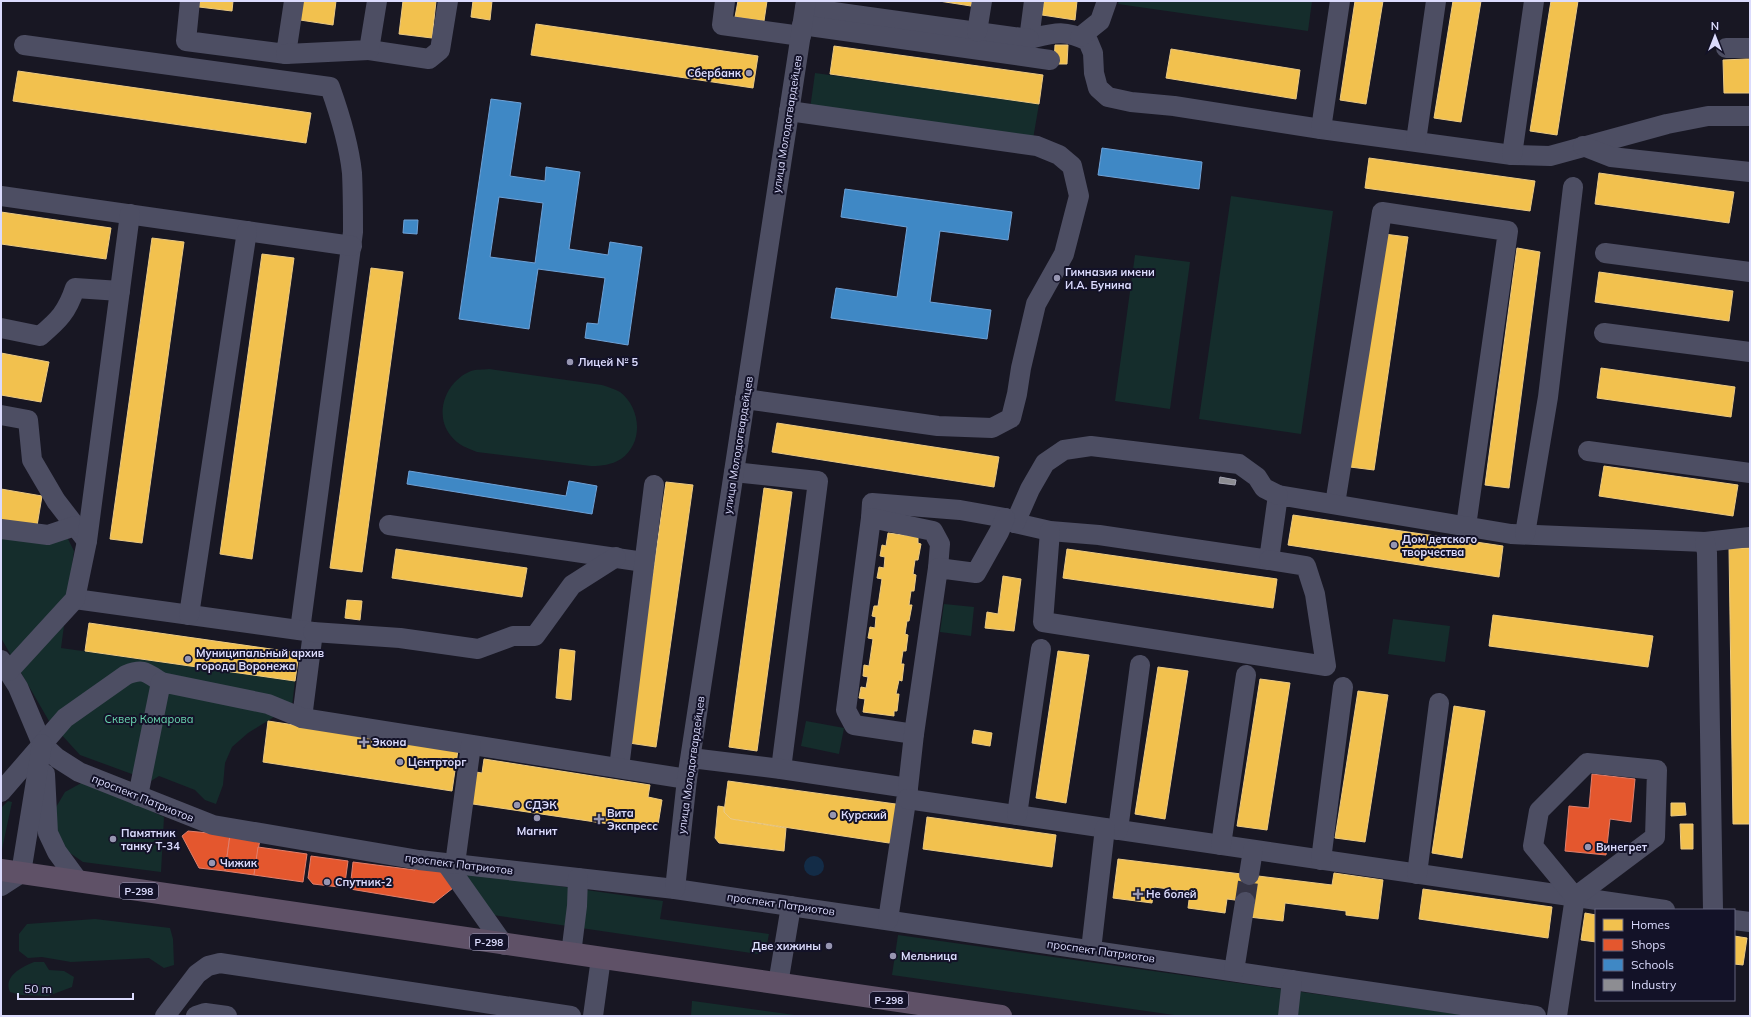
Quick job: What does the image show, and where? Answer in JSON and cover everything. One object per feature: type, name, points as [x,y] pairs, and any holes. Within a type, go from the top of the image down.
[{"type":"highway","name":"Р-298","points":[[11,872],[504,945],[1000,1016]]},
{"type":"street","points":[[190,1],[186,41],[286,54],[369,50],[429,59],[440,50],[448,1]]},
{"type":"street","points":[[286,54],[294,1]]},
{"type":"street","points":[[369,50],[377,1]]},
{"type":"street","points":[[725,1],[722,25],[881,10],[978,32],[1029,39],[1056,32],[1071,33],[1088,41],[1093,53],[1094,73],[1098,88],[1108,97],[1130,102],[1174,106],[1321,129],[1512,155],[1550,156],[1667,124],[1708,116],[1750,116]]},
{"type":"street","points":[[978,32],[982,1]]},
{"type":"street","points":[[1029,39],[1034,1]]},
{"type":"street","points":[[1080,37],[1100,22],[1107,1]]},
{"type":"street","points":[[1321,129],[1340,1]]},
{"type":"street","points":[[1416,141],[1436,1]]},
{"type":"street","points":[[1512,155],[1534,1]]},
{"type":"street","points":[[803,17],[1050,60]]},
{"type":"street","name":"улица Молодогвардейцев","points":[[674,888],[687,779],[803,17]]},
{"type":"street","points":[[24,45],[330,87],[339,112],[347,143],[352,173],[353,232],[307,631],[302,718]]},
{"type":"street","points":[[1726,48],[1750,48]]},
{"type":"street","points":[[745,399],[938,426],[992,428],[1011,418],[1036,304],[1064,254],[1079,196],[1072,166],[1059,155],[1037,146],[789,111]]},
{"type":"street","points":[[1583,146],[1611,157],[1750,172]]},
{"type":"street","points":[[1525,534],[1548,397],[1573,187]]},
{"type":"street","points":[[1,196],[352,246]]},
{"type":"street","points":[[1335,504],[1382,212],[1508,231],[1466,526]]},
{"type":"street","points":[[5,665],[75,599],[87,541],[130,214]]},
{"type":"street","points":[[189,615],[247,231]]},
{"type":"street","points":[[1605,253],[1750,272]]},
{"type":"street","points":[[1,328],[40,336],[62,317],[71,302],[76,288],[120,290]]},
{"type":"street","points":[[1604,333],[1750,352]]},
{"type":"street","points":[[1,415],[28,420],[32,460],[56,501],[87,541]]},
{"type":"street","points":[[938,568],[976,573],[999,532],[1010,520],[1045,463],[1064,450],[1091,446],[1239,464],[1257,477],[1264,488],[1278,495],[1511,534],[1705,542],[1750,537]]},
{"type":"street","points":[[1588,451],[1750,473]]},
{"type":"street","points":[[734,472],[818,481],[781,769]]},
{"type":"street","points":[[619,768],[654,485]]},
{"type":"street","points":[[1269,560],[1278,495]]},
{"type":"street","points":[[914,734],[854,725],[846,710],[872,503],[960,510],[1010,520],[1050,531],[1099,535],[1306,566],[1315,594],[1326,666],[1044,622],[1050,531]]},
{"type":"street","points":[[871,518],[933,531],[940,544],[907,794],[888,920]]},
{"type":"street","points":[[389,525],[644,562]]},
{"type":"street","points":[[1,528],[48,535],[75,526]]},
{"type":"street","points":[[1705,542],[1707,554],[1713,909]]},
{"type":"street","points":[[75,599],[307,631],[400,638],[478,649],[514,636],[535,636],[572,585],[616,557]]},
{"type":"street","points":[[1017,815],[1041,649]]},
{"type":"street","name":"проспект Патриотов","points":[[5,665],[26,704],[42,744],[57,758],[79,772],[213,825],[420,860],[674,888],[1536,1016]]},
{"type":"street","points":[[1091,950],[1140,665]]},
{"type":"street","points":[[1,792],[65,718],[126,676],[137,671],[145,672],[161,682],[268,704],[302,718],[687,779]]},
{"type":"street","points":[[1221,845],[1246,675]]},
{"type":"street","points":[[138,796],[161,682]]},
{"type":"street","points":[[1321,860],[1343,688]]},
{"type":"street","points":[[1417,874],[1439,703]]},
{"type":"street","points":[[1,886],[11,872],[42,744]]},
{"type":"street","points":[[42,744],[47,791],[48,833],[57,852],[79,882]]},
{"type":"street","points":[[471,745],[450,864],[504,945]]},
{"type":"street","points":[[691,758],[781,769],[1017,815],[1658,909]]},
{"type":"street","points":[[1557,1016],[1575,897],[1655,837],[1657,770],[1587,763],[1539,811],[1533,846],[1575,897]]},
{"type":"street","points":[[1249,875],[1253,850]]},
{"type":"street","points":[[571,954],[577,906],[578,878]]},
{"type":"street","points":[[1234,971],[1245,902]]},
{"type":"street","points":[[778,984],[791,906]]},
{"type":"street","points":[[1735,920],[1750,922]]},
{"type":"street","points":[[593,1016],[601,958]]},
{"type":"street","points":[[165,1016],[197,974],[208,966],[220,963],[571,1016]]},
{"type":"street","points":[[1288,1016],[1292,980]]},
{"type":"street","points":[[196,1016],[204,1013],[227,1016]]},
{"type":"green space","points":[[1119,1],[1312,1],[1308,31],[1118,4]]},
{"type":"green space","points":[[815,73],[1039,104],[1033,139],[810,109]]},
{"type":"green space","points":[[1231,196],[1333,211],[1301,434],[1199,419]]},
{"type":"green space","points":[[1135,255],[1190,262],[1170,409],[1115,401]]},
{"type":"green space","points":[[489,369],[602,385],[620,392],[627,399],[636,416],[637,426],[634,444],[621,459],[614,463],[599,466],[477,452],[463,446],[451,436],[446,427],[443,418],[445,399],[449,390],[462,376],[473,370]]},
{"type":"green space","name":"Сквер Комарова","points":[[1,521],[67,537],[74,551],[61,648],[295,681],[292,706],[248,733],[232,747],[225,763],[223,785],[216,804],[205,800],[195,790],[159,776],[151,781],[80,755],[49,721],[1,638]]},
{"type":"green space","points":[[944,604],[974,607],[971,636],[940,632]]},
{"type":"green space","points":[[1393,619],[1450,626],[1445,662],[1388,654]]},
{"type":"green space","points":[[806,721],[844,728],[839,754],[801,746]]},
{"type":"green space","points":[[85,781],[153,810],[153,812],[164,817],[161,872],[83,862],[57,844],[52,814],[65,792]]},
{"type":"green space","points":[[8,801],[12,802],[1,854],[1,808]]},
{"type":"green space","points":[[440,869],[663,901],[660,919],[769,934],[766,949],[758,954],[486,914]]},
{"type":"green space","points":[[95,919],[170,928],[173,939],[174,965],[164,968],[149,958],[71,962],[42,957],[28,958],[19,951],[19,934],[27,924]]},
{"type":"green space","points":[[898,935],[1471,1016],[1181,1016],[892,975]]},
{"type":"green space","points":[[34,962],[44,962],[49,970],[64,971],[74,977],[72,987],[48,996],[21,995],[10,992],[9,981],[11,977],[19,969]]},
{"type":"green space","points":[[693,1001],[802,1016],[691,1016]]},
{"type":"water","points":[[814,856],[821,859],[824,866],[821,873],[814,876],[807,873],[804,866],[807,859]]},
{"type":"building: Homes","points":[[200,1],[233,1],[232,11],[199,7]]},
{"type":"building: Homes","points":[[302,1],[336,1],[333,25],[300,20]]},
{"type":"building: Homes","points":[[403,1],[436,1],[432,38],[399,34]]},
{"type":"building: Homes","points":[[473,1],[492,1],[490,20],[471,17]]},
{"type":"building: Homes","points":[[738,1],[767,1],[764,21],[735,17]]},
{"type":"building: Homes","points":[[939,1],[972,1],[971,6]]},
{"type":"building: Homes","points":[[1044,1],[1077,1],[1075,20],[1042,15]]},
{"type":"building: Homes","points":[[1355,1],[1383,1],[1366,104],[1340,100]]},
{"type":"building: Homes","points":[[1453,1],[1481,1],[1461,122],[1434,118]]},
{"type":"building: Homes","points":[[1551,1],[1578,1],[1557,135],[1530,131]]},
{"type":"building: Homes","points":[[536,24],[758,56],[753,88],[531,55]]},
{"type":"building: Homes","points":[[1055,45],[1068,45],[1067,64],[1054,64]]},
{"type":"building: Homes","points":[[834,46],[1043,75],[1039,104],[830,74]]},
{"type":"building: Homes","points":[[1171,49],[1300,70],[1296,99],[1166,78]]},
{"type":"building: Homes","points":[[1750,59],[1750,93],[1724,93],[1723,60]]},
{"type":"building: Homes","points":[[18,71],[311,113],[306,143],[13,101]]},
{"type":"building: Homes","points":[[1369,158],[1535,181],[1530,211],[1365,188]]},
{"type":"building: Homes","points":[[1599,173],[1734,192],[1729,223],[1595,204]]},
{"type":"building: Homes","points":[[1,212],[111,228],[106,259],[1,244]]},
{"type":"building: Homes","points":[[1384,234],[1408,237],[1374,470],[1350,467]]},
{"type":"building: Homes","points":[[152,238],[184,242],[142,543],[110,539]]},
{"type":"building: Homes","points":[[1517,248],[1540,252],[1509,488],[1485,485]]},
{"type":"building: Homes","points":[[262,254],[294,258],[252,559],[220,554]]},
{"type":"building: Homes","points":[[371,268],[403,272],[362,572],[330,568]]},
{"type":"building: Homes","points":[[1599,272],[1733,291],[1729,321],[1595,302]]},
{"type":"building: Homes","points":[[1,353],[49,362],[41,402],[1,395]]},
{"type":"building: Homes","points":[[1601,368],[1735,387],[1731,417],[1597,398]]},
{"type":"building: Homes","points":[[777,423],[999,457],[994,487],[772,452]]},
{"type":"building: Homes","points":[[1604,466],[1738,485],[1733,516],[1599,496]]},
{"type":"building: Homes","points":[[666,482],[693,485],[656,747],[629,743]]},
{"type":"building: Homes","points":[[764,488],[792,492],[757,751],[729,747]]},
{"type":"building: Homes","points":[[1,489],[42,496],[37,526],[1,521]]},
{"type":"building: Homes","points":[[1293,515],[1503,546],[1499,577],[1288,545]]},
{"type":"building: Homes","points":[[888,533],[918,537],[918,543],[921,544],[918,560],[915,560],[913,574],[916,575],[914,591],[911,591],[909,605],[912,605],[905,634],[908,635],[906,651],[903,651],[901,664],[904,664],[902,681],[899,680],[896,694],[899,694],[897,711],[894,711],[894,716],[863,712],[865,699],[859,698],[861,687],[866,688],[868,677],[863,676],[864,665],[869,666],[873,639],[868,638],[870,627],[875,628],[876,617],[872,616],[874,606],[878,606],[882,579],[877,578],[879,567],[884,568],[885,557],[880,556],[882,545],[886,546]]},
{"type":"building: Homes","points":[[1729,548],[1750,548],[1750,824],[1733,824]]},
{"type":"building: Homes","points":[[396,549],[527,568],[522,597],[392,578]]},
{"type":"building: Homes","points":[[1067,549],[1277,579],[1273,608],[1063,578]]},
{"type":"building: Homes","points":[[1003,576],[1021,579],[1014,631],[985,628],[987,612],[998,614]]},
{"type":"building: Homes","points":[[347,600],[362,601],[360,620],[345,618]]},
{"type":"building: Homes","points":[[1493,615],[1653,636],[1648,667],[1489,646]]},
{"type":"building: Homes","points":[[89,623],[299,653],[295,681],[85,651]]},
{"type":"building: Homes","points":[[560,649],[575,651],[571,700],[556,698]]},
{"type":"building: Homes","points":[[1058,651],[1089,655],[1066,803],[1036,798]]},
{"type":"building: Homes","points":[[1158,667],[1188,671],[1165,819],[1135,814]]},
{"type":"building: Homes","points":[[1260,679],[1290,683],[1267,830],[1237,826]]},
{"type":"building: Homes","points":[[1358,691],[1388,695],[1365,842],[1335,838]]},
{"type":"building: Homes","points":[[1454,706],[1485,711],[1462,858],[1432,853]]},
{"type":"building: Homes","points":[[268,721],[458,750],[452,791],[263,762]]},
{"type":"building: Homes","points":[[974,730],[992,733],[990,746],[972,743]]},
{"type":"building: Homes","points":[[484,759],[650,785],[648,797],[662,800],[657,831],[466,803],[470,771],[482,773]]},
{"type":"building: Homes","points":[[728,781],[903,805],[899,840],[889,843],[731,819],[724,812]]},
{"type":"building: Homes","points":[[1671,803],[1685,803],[1686,815],[1671,816]]},
{"type":"building: Homes","points":[[718,806],[724,807],[724,812],[731,819],[786,828],[784,851],[719,843],[715,838]]},
{"type":"building: Homes","points":[[927,817],[1056,835],[1052,867],[923,849]]},
{"type":"building: Homes","points":[[1680,824],[1693,824],[1693,849],[1681,849]]},
{"type":"building: Homes","points":[[1118,859],[1332,885],[1334,873],[1383,880],[1378,919],[1346,915],[1346,911],[1285,903],[1283,921],[1249,917],[1251,902],[1227,899],[1225,913],[1188,908],[1190,892],[1154,887],[1152,903],[1113,898]]},
{"type":"building: Homes","points":[[1423,889],[1552,907],[1548,938],[1419,919]]},
{"type":"building: Homes","points":[[1585,913],[1595,915],[1595,942],[1581,940]]},
{"type":"building: Homes","points":[[1735,936],[1747,938],[1743,965],[1735,964]]},
{"type":"building: Shops","points":[[1592,774],[1635,779],[1631,822],[1610,819],[1606,855],[1565,851],[1569,806],[1589,808]]},
{"type":"building: Shops","points":[[188,831],[230,835],[225,871],[199,868],[182,836]]},
{"type":"building: Shops","points":[[230,835],[260,839],[254,875],[225,871]]},
{"type":"building: Shops","points":[[258,847],[307,854],[303,882],[254,875]]},
{"type":"building: Shops","points":[[311,856],[348,861],[345,883],[339,887],[313,884],[308,878]]},
{"type":"building: Shops","points":[[353,862],[415,870],[415,862],[437,864],[453,888],[434,903],[350,889]]},
{"type":"building: Schools","points":[[491,99],[521,103],[510,176],[545,181],[546,167],[580,172],[569,249],[608,255],[610,242],[642,247],[628,345],[585,338],[587,323],[598,324],[605,278],[538,269],[529,329],[459,319]],"holes":[[[499,197],[543,203],[535,263],[490,257]]]},
{"type":"building: Schools","points":[[1102,148],[1202,162],[1199,189],[1098,175]]},
{"type":"building: Schools","points":[[845,189],[1012,212],[1008,240],[940,231],[930,302],[991,310],[987,339],[831,318],[836,288],[897,297],[907,227],[841,217]]},
{"type":"building: Schools","points":[[404,220],[418,220],[417,234],[403,233]]},
{"type":"building: Schools","points":[[409,471],[566,496],[569,481],[597,486],[592,514],[407,484]]},
{"type":"building: Industry","points":[[1220,477],[1236,480],[1235,485],[1219,483]]},
{"type":"tunnel","points":[[1245,902],[1249,875]]},
{"type":"place","name":"Сбербанк","points":[[749,73]]},
{"type":"place","name":"Гимназия имени И.А. Бунина","points":[[1057,278]]},
{"type":"place","name":"Лицей № 5","points":[[570,362]]},
{"type":"place","name":"Дом детского творчества","points":[[1394,545]]},
{"type":"place","name":"Муниципальный архив города Воронежа","points":[[188,659]]},
{"type":"place","name":"Экона","points":[[364,742]]},
{"type":"place","name":"Центрторг","points":[[400,762]]},
{"type":"place","name":"СДЭК","points":[[517,805]]},
{"type":"place","name":"Курский","points":[[833,815]]},
{"type":"place","name":"Магнит","points":[[537,818]]},
{"type":"place","name":"Вита Экспресс","points":[[599,819]]},
{"type":"place","name":"Памятник танку Т-34","points":[[113,839]]},
{"type":"place","name":"Винегрет","points":[[1588,847]]},
{"type":"place","name":"Чижик","points":[[212,863]]},
{"type":"place","name":"Спутник-2","points":[[327,882]]},
{"type":"place","name":"Не болей","points":[[1138,894]]},
{"type":"place","name":"Две хижины","points":[[829,946]]},
{"type":"place","name":"Мельница","points":[[893,956]]}]
